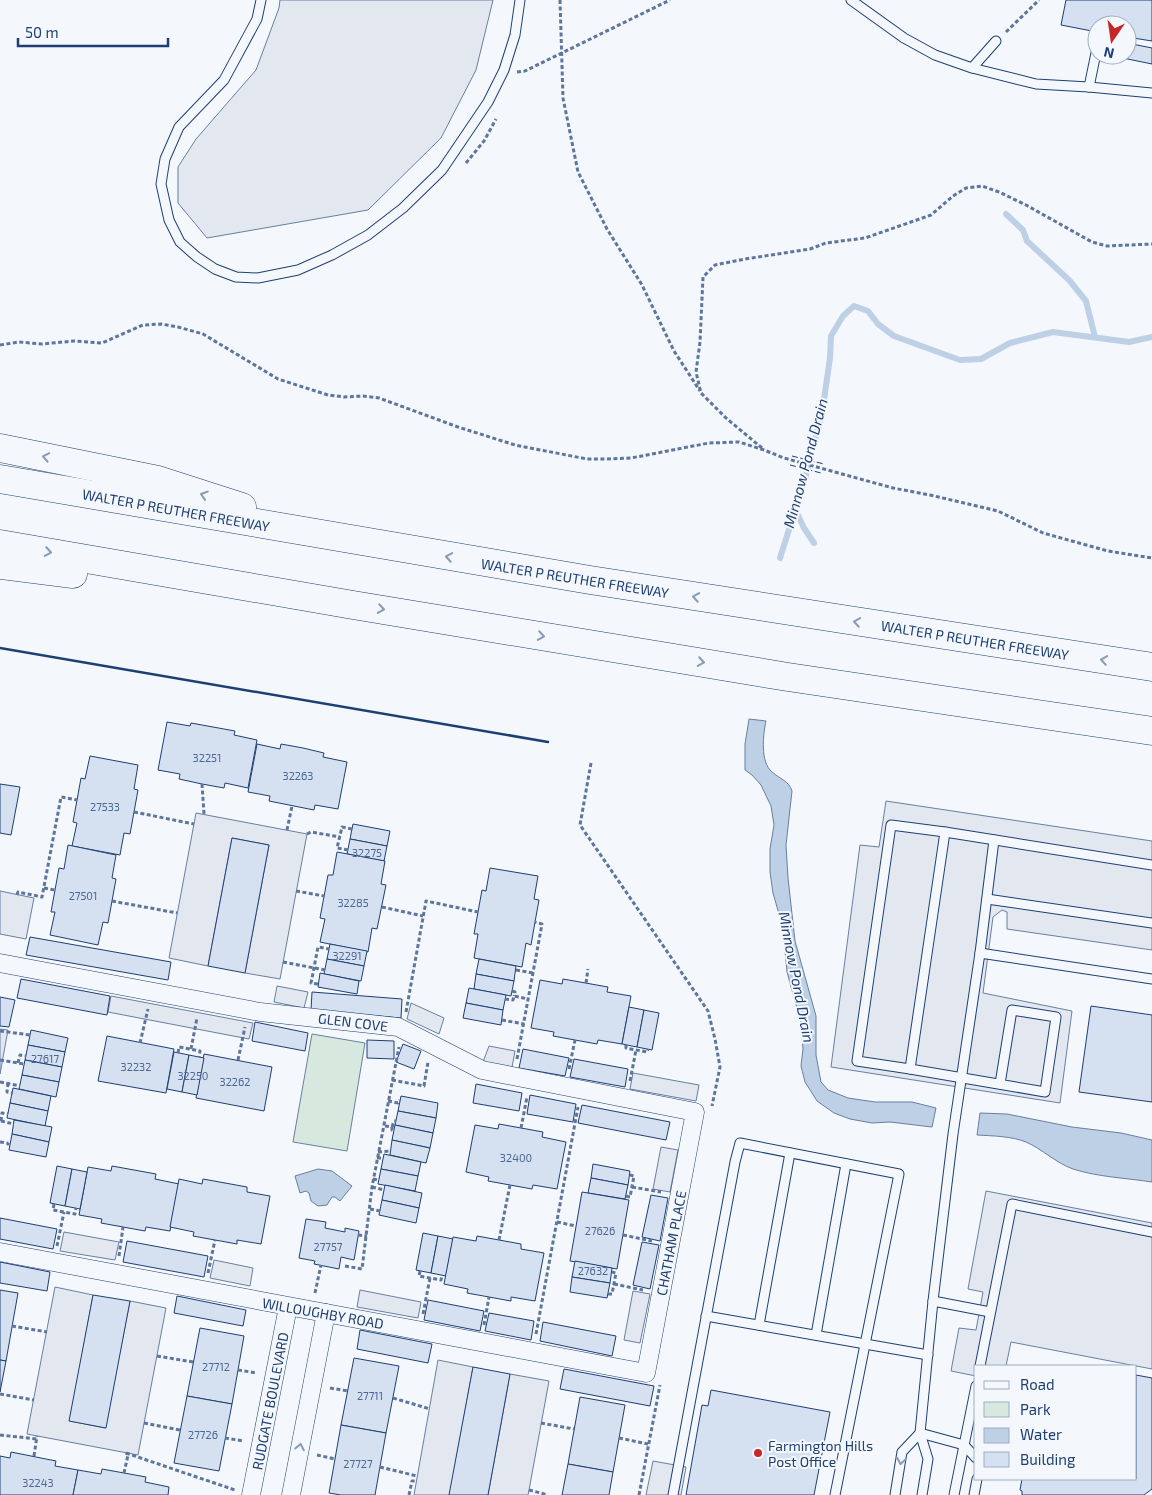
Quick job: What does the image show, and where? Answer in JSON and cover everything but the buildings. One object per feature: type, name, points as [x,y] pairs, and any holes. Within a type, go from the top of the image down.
[{"type":"highway","points":[[0,448],[158,480],[333,538]]},
{"type":"highway","name":"WALTER P REUTHER FREEWAY","points":[[0,479],[333,538],[610,584],[1152,667]]},
{"type":"highway","points":[[0,544],[353,605],[778,675],[1152,731]]},
{"type":"highway","points":[[0,565],[353,605]]},
{"type":"street","name":"GLEN COVE","points":[[0,963],[248,1009],[398,1027],[482,1070],[696,1112]]},
{"type":"street","name":"CHATHAM PLACE","points":[[646,1374],[696,1112]]},
{"type":"street","name":"WILLOUGHBY ROAD","points":[[0,1252],[646,1374]]},
{"type":"street","name":"RUDGATE BOULEVARD","points":[[246,1494],[288,1307]]},
{"type":"street","points":[[291,1495],[319,1312]]},
{"type":"lane","points":[[260,0],[258,19],[224,80],[179,127],[165,159],[161,184],[169,220],[180,242],[215,269],[236,276],[258,278],[298,270],[332,255],[368,235],[403,208],[442,170],[488,102],[504,70],[515,35],[520,0]]},
{"type":"lane","points":[[850,0],[904,38],[935,55],[972,68],[1036,84],[1152,93]]},
{"type":"lane","points":[[972,68],[996,41]]},
{"type":"lane","points":[[1089,87],[1094,65]]},
{"type":"lane","points":[[1000,1084],[1012,1010],[1056,1017],[1045,1092],[857,1061],[891,825],[1152,864]]},
{"type":"lane","points":[[910,1069],[945,832]]},
{"type":"lane","points":[[922,1495],[928,1459],[920,1433],[933,1301],[994,840]]},
{"type":"lane","points":[[987,899],[1152,923]]},
{"type":"lane","points":[[980,953],[1152,979]]},
{"type":"lane","points":[[673,1495],[740,1143],[899,1174],[835,1495]]},
{"type":"lane","points":[[758,1325],[790,1153]]},
{"type":"lane","points":[[816,1335],[846,1164]]},
{"type":"lane","points":[[980,1365],[1012,1204],[1152,1232]]},
{"type":"lane","points":[[933,1301],[990,1312]]},
{"type":"lane","points":[[706,1316],[928,1354]]},
{"type":"lane","points":[[954,1495],[974,1396]]},
{"type":"lane","points":[[920,1433],[964,1445],[974,1456]]},
{"type":"lane","points":[[896,1495],[902,1452],[920,1433]]},
{"type":"lane","points":[[974,1495],[977,1480]]},
{"type":"path","points":[[560,0],[563,98],[578,172],[607,229],[642,284],[674,351],[701,393],[726,418],[764,450]]},
{"type":"path","points":[[504,70],[525,71],[670,0]]},
{"type":"path","points":[[996,41],[1039,0]]},
{"type":"path","points":[[701,393],[696,372],[700,342],[703,277],[714,265],[810,249],[826,242],[865,238],[931,215],[953,196],[966,188],[982,186],[999,192],[1092,242],[1107,246],[1152,244]]},
{"type":"path","points":[[0,345],[19,342],[42,344],[74,341],[102,343],[143,325],[161,324],[178,326],[203,334],[278,378],[328,395],[344,398],[363,396],[378,398],[515,445],[587,459],[606,459],[631,458],[709,444],[740,442],[784,458],[893,488],[998,511],[1043,533],[1108,550],[1152,558]]},
{"type":"path","points":[[202,784],[204,814]]},
{"type":"path","points":[[17,895],[18,892],[42,897],[60,797],[77,800]]},
{"type":"path","points":[[287,830],[292,806]]},
{"type":"path","points":[[134,812],[194,824]]},
{"type":"path","points":[[348,850],[337,848],[342,827],[352,829]]},
{"type":"path","points":[[307,834],[311,832],[340,838]]},
{"type":"path","points":[[44,888],[55,890]]},
{"type":"path","points":[[296,891],[324,896]]},
{"type":"path","points":[[112,901],[177,913]]},
{"type":"path","points":[[345,1266],[362,1269],[373,1179],[385,1126],[388,1101],[426,901],[478,912]]},
{"type":"path","points":[[382,907],[423,916]]},
{"type":"path","points":[[521,1128],[524,1024],[542,924],[535,922]]},
{"type":"path","points":[[318,984],[311,983],[318,947],[329,949]]},
{"type":"path","points":[[283,962],[325,970]]},
{"type":"path","points":[[586,983],[588,969]]},
{"type":"path","points":[[516,970],[533,973]]},
{"type":"path","points":[[140,1043],[152,991]]},
{"type":"path","points":[[506,999],[513,1000],[515,992],[512,991]]},
{"type":"path","points":[[514,996],[528,999]]},
{"type":"path","points":[[190,1049],[200,1001]]},
{"type":"path","points":[[238,1060],[248,1009]]},
{"type":"path","points":[[502,1020],[524,1024]]},
{"type":"path","points":[[0,1031],[30,1034]]},
{"type":"path","points":[[533,1352],[557,1222],[574,1088],[575,1040]]},
{"type":"path","points":[[392,1080],[424,1086],[432,1044]]},
{"type":"path","points":[[626,1045],[626,1048],[636,1050],[647,1052],[648,1049]]},
{"type":"path","points":[[178,1053],[179,1047],[190,1049],[200,1051],[199,1057]]},
{"type":"path","points":[[626,1099],[636,1050]]},
{"type":"path","points":[[18,1063],[20,1055],[26,1056]]},
{"type":"path","points":[[0,1060],[24,1064]]},
{"type":"path","points":[[0,1082],[20,1086]]},
{"type":"path","points":[[8,1083],[6,1092],[13,1093]]},
{"type":"path","points":[[388,1101],[398,1103],[400,1100]]},
{"type":"path","points":[[8,1114],[2,1113],[0,1121],[14,1124]]},
{"type":"path","points":[[385,1126],[393,1128],[394,1121],[396,1122]]},
{"type":"path","points":[[0,1142],[9,1145]]},
{"type":"path","points":[[378,1152],[390,1151]]},
{"type":"path","points":[[377,1158],[383,1158]]},
{"type":"path","points":[[626,1196],[630,1197],[632,1187],[634,1176],[630,1175]]},
{"type":"path","points":[[373,1179],[378,1180]]},
{"type":"path","points":[[499,1240],[510,1185]]},
{"type":"path","points":[[372,1187],[384,1190]]},
{"type":"path","points":[[632,1187],[680,1196]]},
{"type":"path","points":[[54,1204],[53,1210],[75,1214],[76,1208]]},
{"type":"path","points":[[370,1209],[380,1211]]},
{"type":"path","points":[[54,1262],[64,1212]]},
{"type":"path","points":[[557,1222],[576,1226]]},
{"type":"path","points":[[117,1274],[123,1227]]},
{"type":"path","points":[[358,1235],[367,1236]]},
{"type":"path","points":[[623,1235],[670,1245]]},
{"type":"path","points":[[204,1291],[215,1240]]},
{"type":"path","points":[[319,1312],[321,1265]]},
{"type":"path","points":[[420,1271],[420,1276],[430,1278],[441,1280],[442,1275]]},
{"type":"path","points":[[608,1294],[612,1294],[616,1273],[612,1272]]},
{"type":"path","points":[[420,1331],[430,1278]]},
{"type":"path","points":[[614,1284],[661,1294]]},
{"type":"path","points":[[480,1342],[489,1297]]},
{"type":"path","points":[[12,1326],[47,1332]]},
{"type":"path","points":[[157,1356],[193,1362]]},
{"type":"path","points":[[0,1394],[34,1400]]},
{"type":"path","points":[[393,1398],[430,1409]]},
{"type":"path","points":[[144,1423],[180,1430]]},
{"type":"path","points":[[541,1423],[574,1429]]},
{"type":"path","points":[[0,1435],[37,1437],[34,1456]]},
{"type":"path","points":[[619,1438],[648,1444]]},
{"type":"path","points":[[124,1473],[128,1456],[126,1453],[246,1494]]},
{"type":"path","points":[[380,1467],[417,1476]]},
{"type":"path","points":[[409,1495],[412,1481],[416,1481]]},
{"type":"path","points":[[529,1490],[548,1495]]},
{"type":"green space","points":[[312,1034],[365,1043],[347,1151],[293,1142]]},
{"type":"shaded area","points":[[280,0],[493,0],[476,70],[441,138],[368,210],[207,238],[178,203],[178,167],[196,139],[256,70],[279,8]]},
{"type":"shaded area","points":[[886,801],[1152,841],[1152,950],[1007,929],[1007,912],[1002,910],[993,917],[983,993],[1072,1011],[1060,1103],[831,1067],[860,845],[879,847]]},
{"type":"shaded area","points":[[196,813],[307,834],[280,979],[245,973],[269,845],[232,838],[208,966],[169,958]]},
{"type":"shaded area","points":[[0,891],[34,898],[26,939],[0,934]]},
{"type":"shaded area","points":[[277,986],[308,992],[304,1008],[274,1002]]},
{"type":"shaded area","points":[[111,996],[253,1023],[249,1039],[108,1012]]},
{"type":"shaded area","points":[[411,1003],[444,1018],[439,1034],[407,1019]]},
{"type":"shaded area","points":[[0,1029],[8,1030],[0,1074]]},
{"type":"shaded area","points":[[489,1046],[515,1051],[512,1067],[483,1062]]},
{"type":"shaded area","points":[[633,1073],[699,1085],[696,1101],[630,1089]]},
{"type":"shaded area","points":[[661,1147],[678,1150],[670,1192],[653,1189]]},
{"type":"shaded area","points":[[986,1191],[1152,1223],[1152,1369],[1011,1342],[1006,1365],[974,1365],[974,1376],[951,1371],[959,1328],[976,1330],[983,1292],[968,1289]]},
{"type":"shaded area","points":[[64,1232],[119,1242],[115,1260],[60,1251]]},
{"type":"shaded area","points":[[214,1260],[253,1268],[250,1286],[210,1278]]},
{"type":"shaded area","points":[[55,1287],[93,1295],[70,1421],[105,1428],[130,1301],[166,1308],[138,1455],[27,1434]]},
{"type":"shaded area","points":[[360,1290],[421,1302],[418,1318],[357,1307]]},
{"type":"shaded area","points":[[633,1291],[650,1294],[640,1343],[624,1340]]},
{"type":"shaded area","points":[[438,1360],[473,1367],[450,1494],[452,1495],[414,1495]]},
{"type":"shaded area","points":[[510,1374],[549,1381],[528,1495],[488,1495]]},
{"type":"shaded area","points":[[653,1461],[686,1467],[681,1495],[646,1495]]},
{"type":"water","points":[[749,719],[766,721],[763,741],[764,755],[768,768],[786,782],[792,791],[786,845],[788,878],[795,941],[816,1016],[816,1055],[821,1082],[828,1090],[848,1098],[875,1102],[912,1102],[936,1108],[932,1127],[890,1122],[872,1123],[850,1119],[834,1113],[817,1101],[805,1082],[801,1066],[803,1049],[801,1023],[787,972],[783,928],[773,893],[770,872],[770,849],[774,825],[771,806],[761,785],[745,770],[745,744]]},
{"type":"water","points":[[980,1113],[1007,1114],[1152,1140],[1152,1182],[1083,1172],[1055,1160],[1026,1142],[1008,1137],[977,1135]]},
{"type":"water","points":[[318,1169],[332,1171],[352,1186],[340,1201],[332,1197],[327,1205],[318,1206],[311,1201],[309,1193],[306,1191],[300,1193],[295,1176]]},
{"type":"waterway","points":[[1006,214],[1023,230],[1027,241],[1069,280],[1086,301],[1095,337]]},
{"type":"waterway","name":"Minnow Pond Drain","points":[[780,558],[805,479],[822,413],[830,358],[831,336],[843,316],[854,306],[868,311],[878,324],[894,336],[960,360],[981,359],[1010,343],[1053,332],[1129,342],[1152,337]]},
{"type":"waterway","points":[[795,509],[814,543]]},
{"type":"fence","points":[[792,456],[824,464]]},
{"type":"fence","points":[[790,465],[821,473]]},
{"type":"wall","points":[[0,648],[548,742]]},
{"type":"place","name":"Farmington Hills Post Office","points":[[758,1453]]}]
